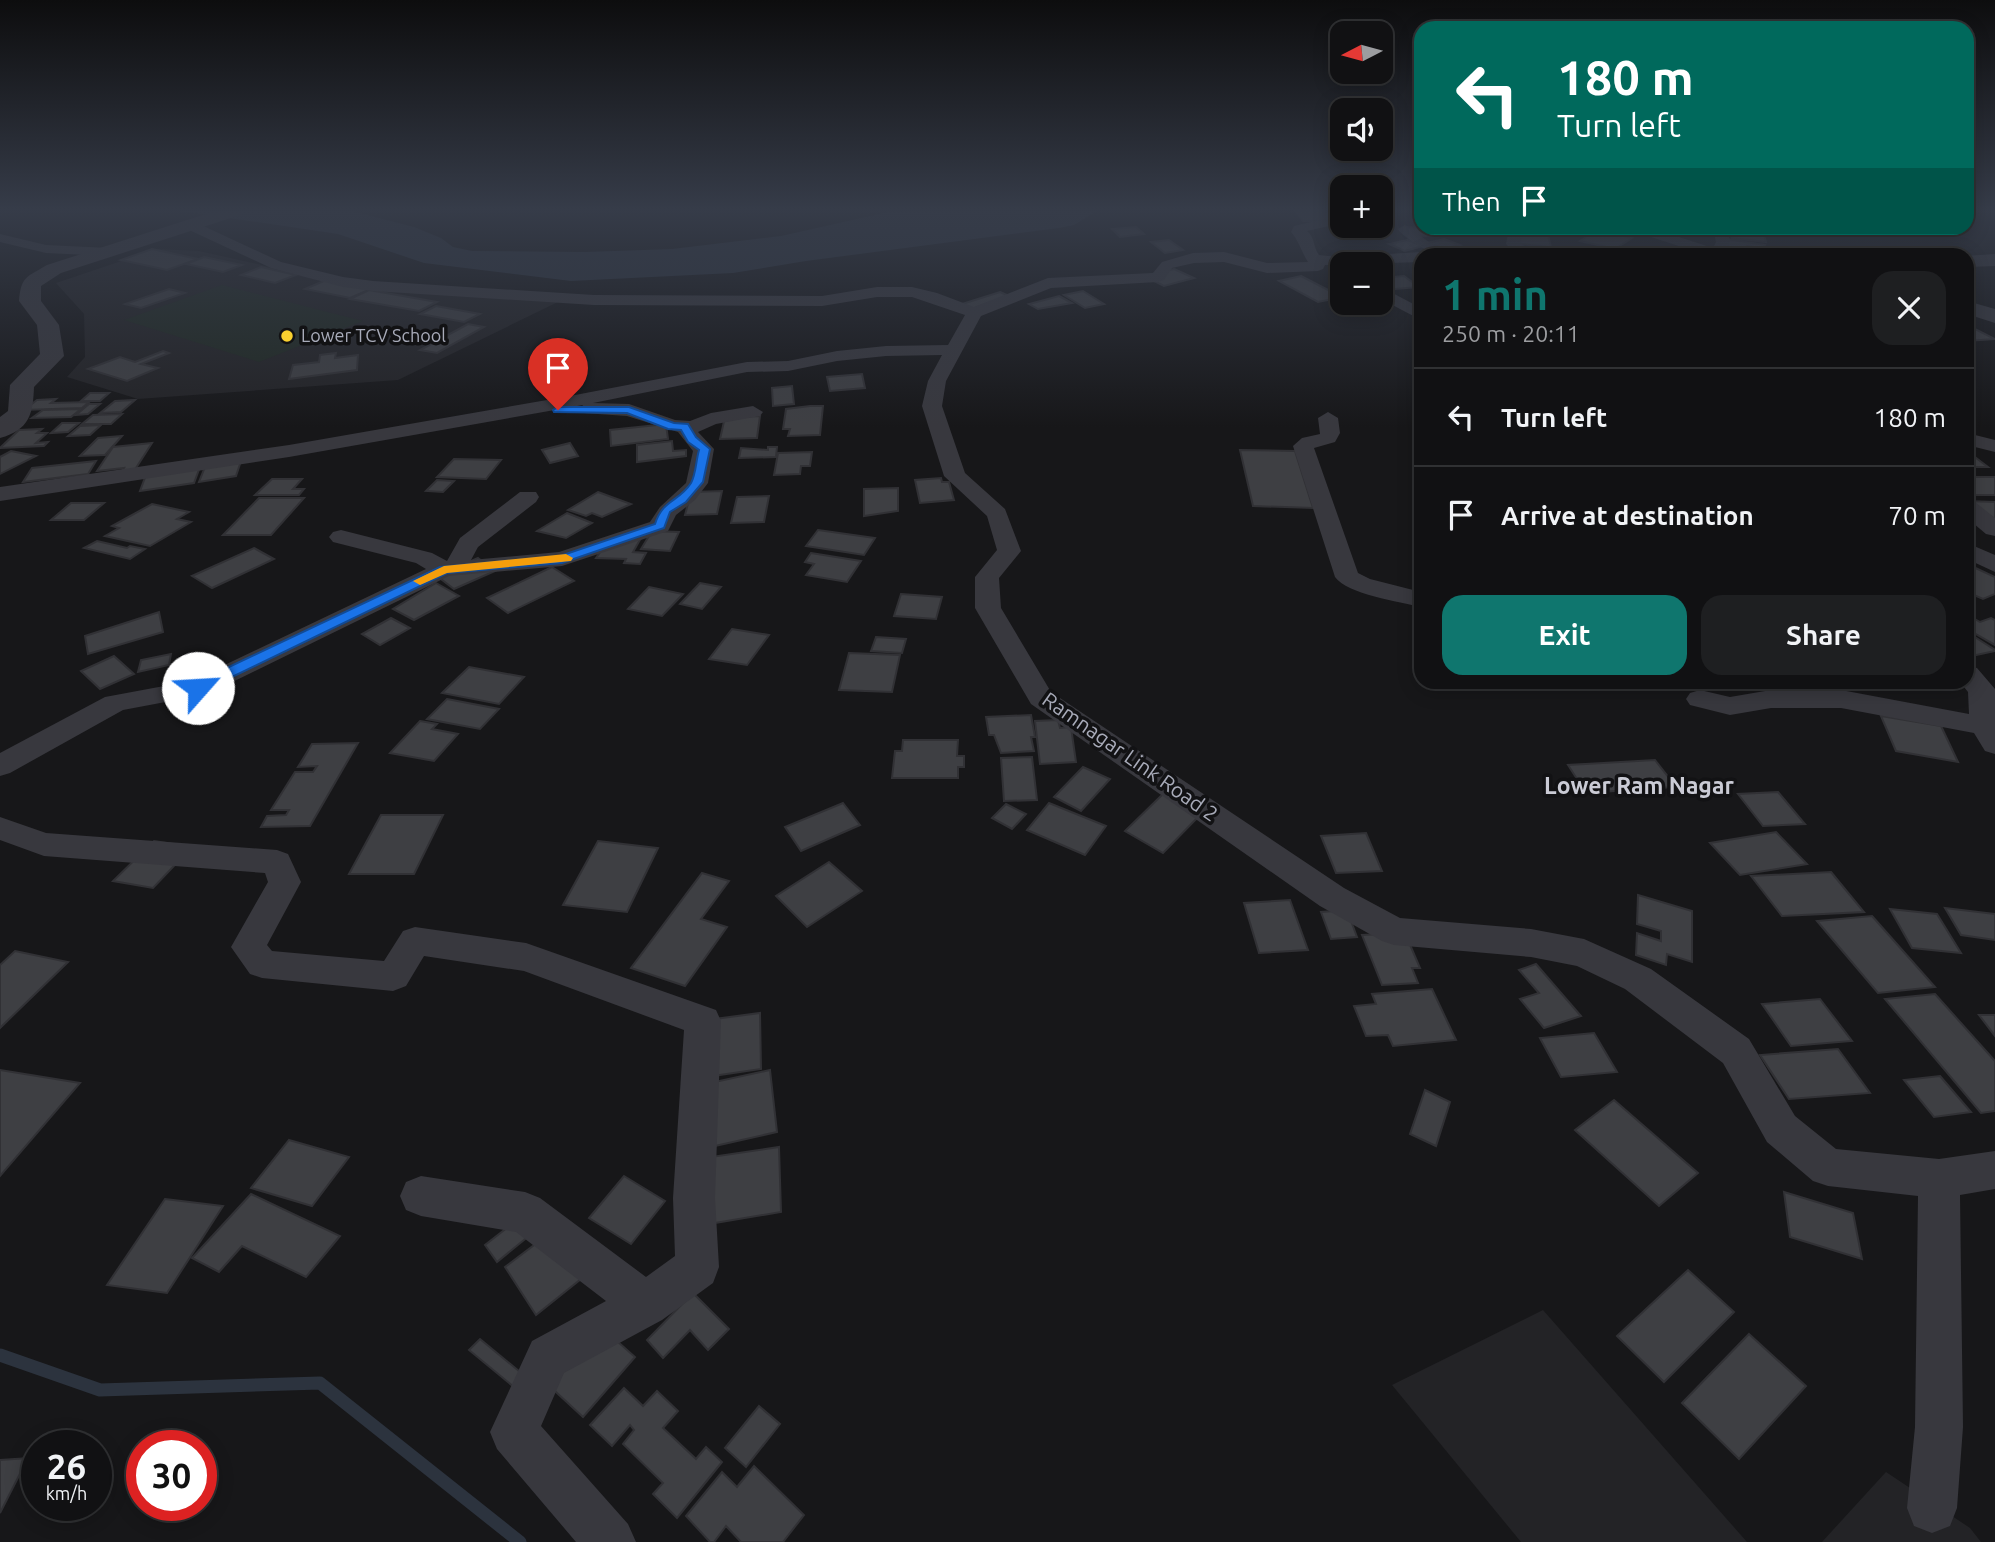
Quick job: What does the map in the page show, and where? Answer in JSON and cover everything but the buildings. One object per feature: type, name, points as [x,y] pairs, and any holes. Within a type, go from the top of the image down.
[{"type":"street","points":[[0,430],[20,414],[22,385],[52,356],[48,326],[30,301],[31,283]]},
{"type":"street","points":[[350,283],[594,300],[821,301],[877,292],[912,292],[931,296],[974,313],[1049,283]]},
{"type":"street","points":[[1393,299],[1414,310]]},
{"type":"street","points":[[1974,309],[1995,316]]},
{"type":"street","name":"Ramnagar Link Road 2","points":[[974,313],[951,350],[937,381],[932,406],[955,476],[997,514],[1009,551],[987,577],[989,608],[1041,698],[1332,897],[1394,931],[1531,943],[1584,953],[1638,979],[1736,1051],[1781,1129],[1828,1167],[1939,1179],[1995,1170]]},
{"type":"street","points":[[0,494],[168,471],[747,367],[788,366],[837,356],[886,351],[951,350]]},
{"type":"street","points":[[505,412],[629,410],[672,426],[685,427],[753,412]]},
{"type":"street","points":[[1328,418],[1328,438],[1303,446],[1347,577],[1361,584],[1414,598]]},
{"type":"street","points":[[0,766],[115,703],[198,688],[450,569],[562,559],[660,526],[665,510],[682,499],[697,482],[704,449],[692,439],[685,427]]},
{"type":"street","points":[[1974,441],[1995,446]]},
{"type":"street","points":[[450,569],[468,543],[528,498]]},
{"type":"street","points":[[1974,513],[1993,529]]},
{"type":"street","points":[[341,537],[424,558],[450,569]]},
{"type":"street","points":[[1974,554],[1995,565]]},
{"type":"street","points":[[1700,699],[1730,706],[1771,699],[1841,699],[1989,735],[1982,691],[1974,682]]},
{"type":"street","points":[[0,828],[44,844],[277,862],[285,882],[248,947],[262,964],[393,976],[415,942],[427,943],[526,957],[703,1021],[694,1198],[697,1267],[646,1304],[548,1357],[514,1432],[610,1542]]},
{"type":"street","points":[[1932,1508],[1939,1427],[1939,1179]]},
{"type":"street","points":[[421,1196],[525,1213],[646,1304]]},
{"type":"shaded area","name":"Lower TCV School","points":[[56,283],[335,283],[560,301],[398,380],[138,399],[67,377],[85,357],[84,314]]},
{"type":"shaded area","points":[[222,285],[363,321],[259,362],[124,320]]},
{"type":"shaded area","points":[[1543,1310],[1747,1542],[1521,1542],[1392,1385]]},
{"type":"shaded area","points":[[1886,1472],[1970,1528],[1981,1542],[1822,1542]]},
{"type":"waterway","points":[[0,1355],[100,1390],[320,1383],[520,1542]]},
{"type":"slow traffic","points":[[420,581],[444,569],[566,558]]},
{"type":"place","name":"Lower TCV School","points":[[287,336]]},
{"type":"district","name":"Lower Ram Nagar","points":[[1639,786]]},
{"type":"route","points":[[198,688],[444,569],[562,559],[660,526],[665,510],[682,499],[697,482],[704,449],[692,439],[685,427],[672,426],[629,410],[558,410]]}]
